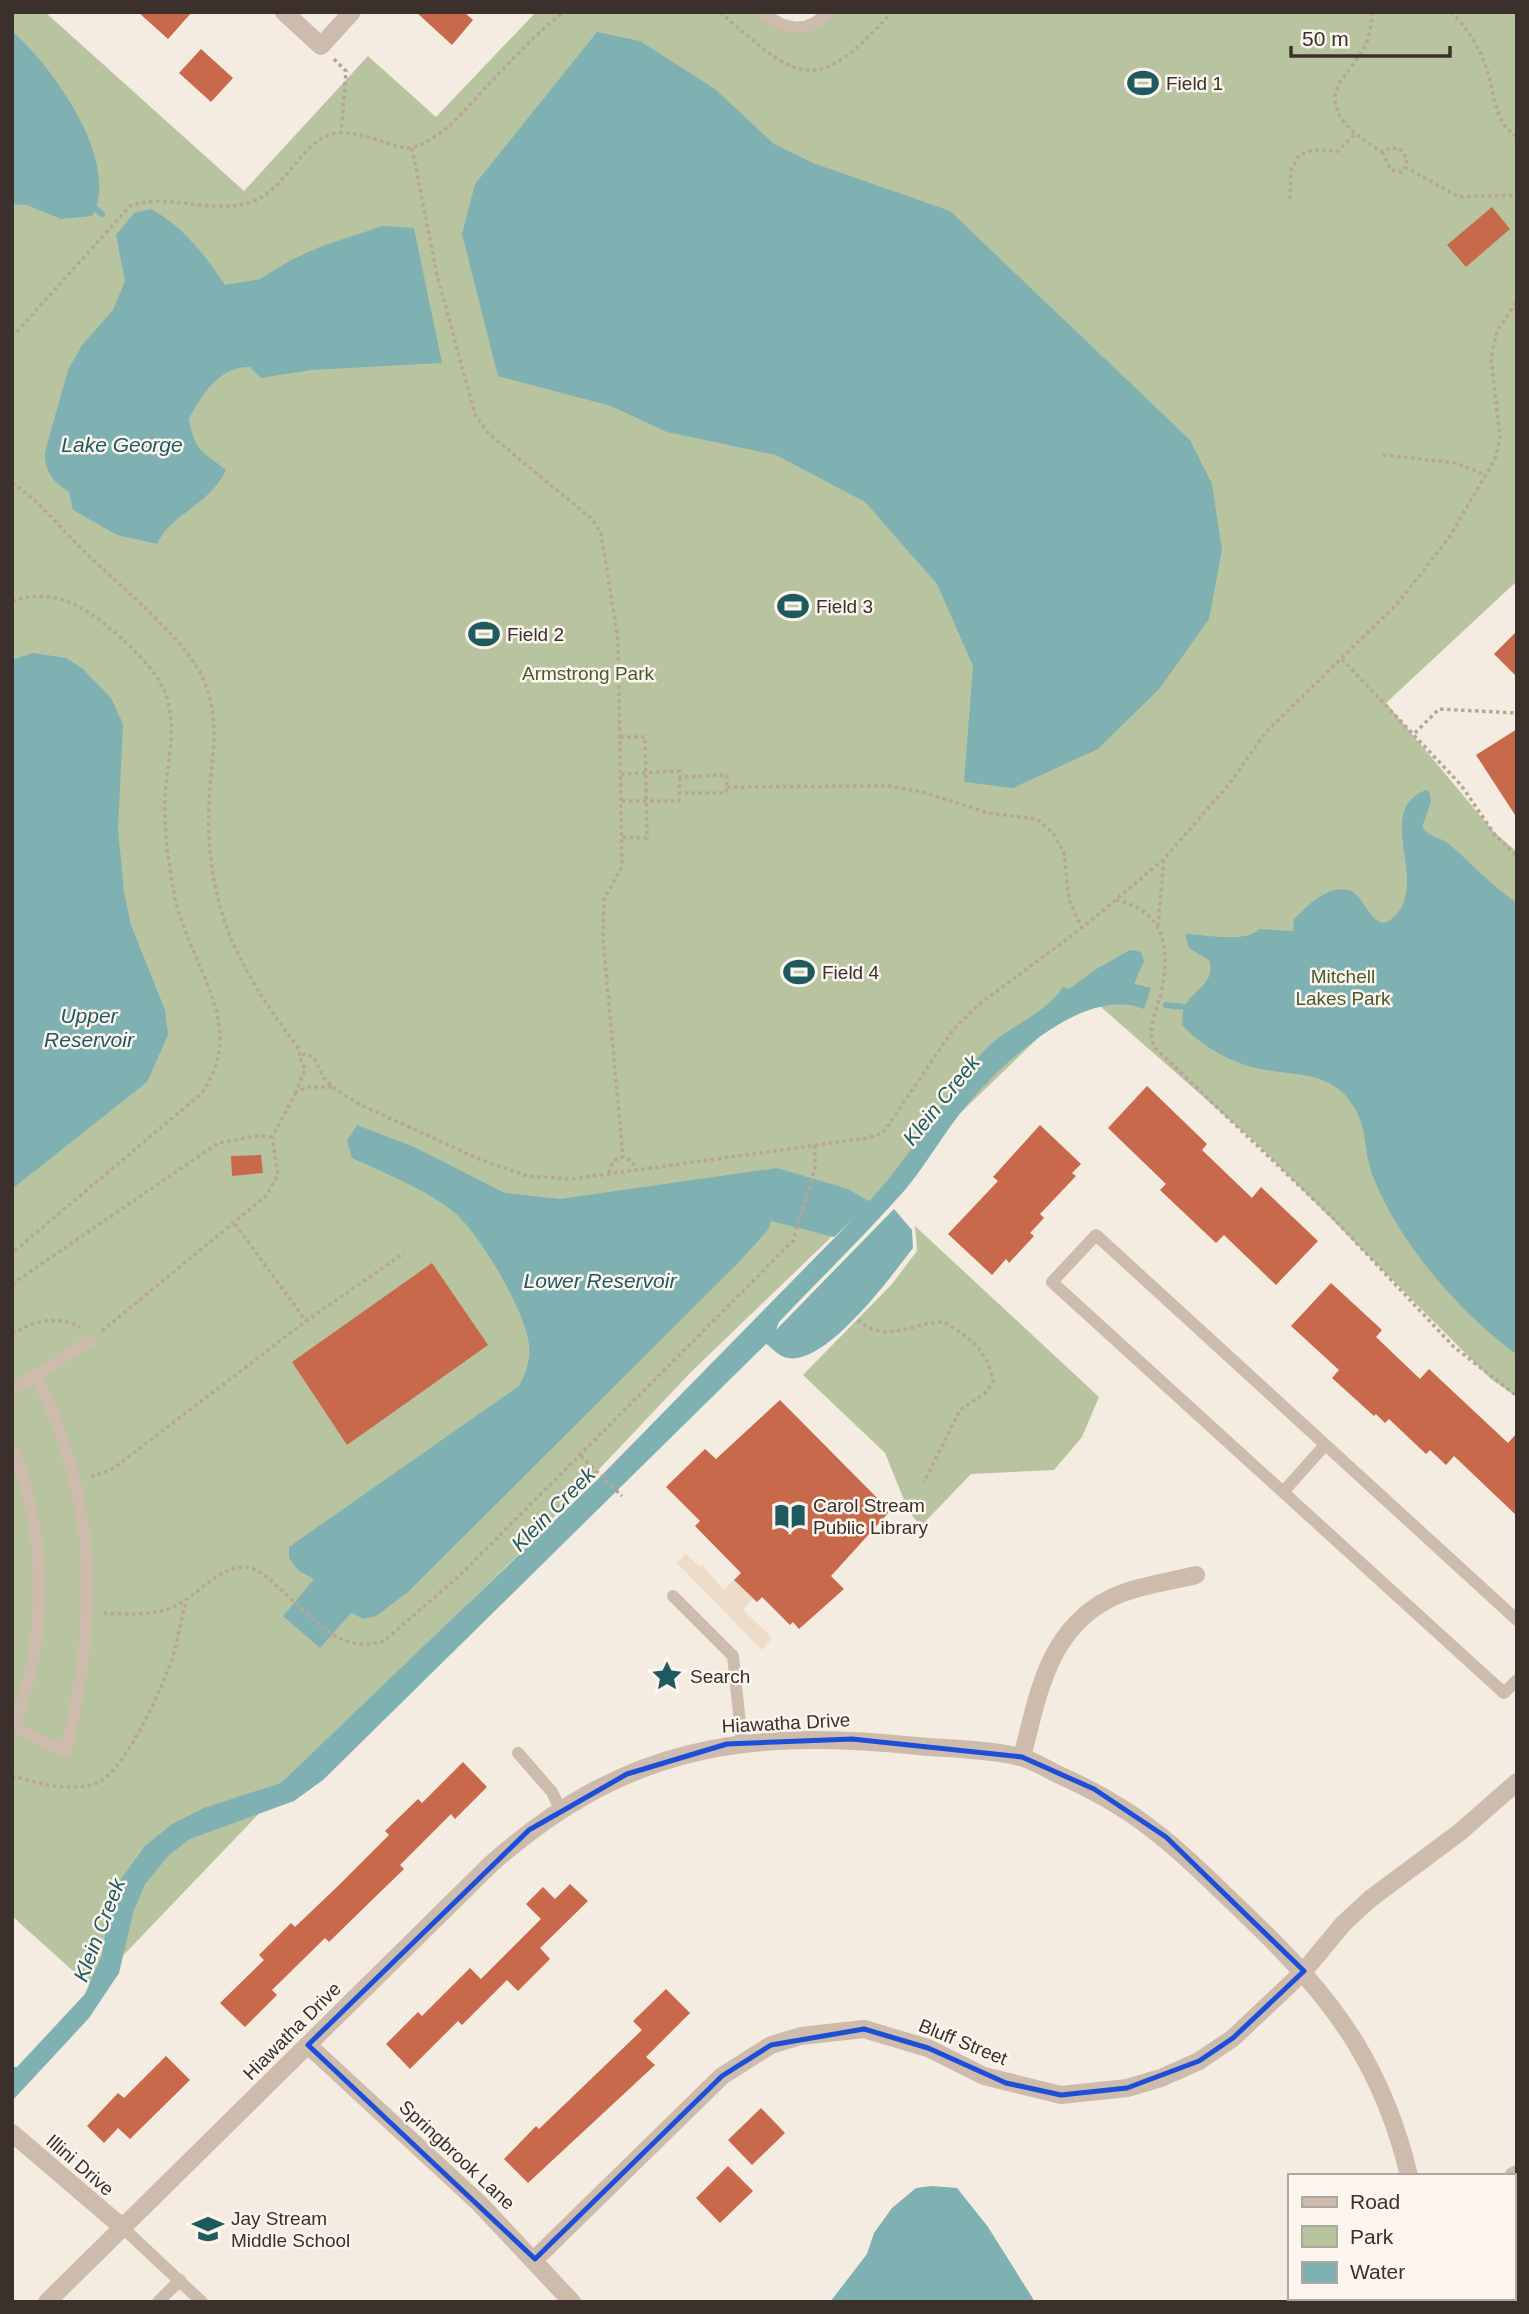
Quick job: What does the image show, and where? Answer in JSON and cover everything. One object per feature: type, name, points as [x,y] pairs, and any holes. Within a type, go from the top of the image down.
[{"type":"street","points":[[284,12],[321,46],[352,12]]},
{"type":"street","points":[[1022,1757],[1049,1659],[1061,1638],[1082,1618],[1110,1598],[1196,1575]]},
{"type":"street","name":"Hiawatha Drive","points":[[47,2302],[491,1864],[560,1809],[596,1787],[665,1759],[742,1743],[852,1739],[1022,1757],[1094,1790],[1166,1837],[1304,1971],[1354,2040],[1377,2081],[1408,2174]]},
{"type":"street","name":"Bluff Street","points":[[535,2259],[722,2076],[772,2045],[801,2036],[864,2029],[928,2048],[1006,2083],[1061,2095],[1127,2088],[1161,2078],[1199,2061],[1233,2038],[1304,1971],[1343,1924],[1370,1899],[1460,1832],[1517,1782]]},
{"type":"street","name":"Springbrook Lane","points":[[308,2045],[535,2259],[572,2302]]},
{"type":"street","name":"Illini Drive","points":[[12,2133],[122,2227]]},
{"type":"lane","points":[[763,12],[773,21],[791,29],[809,26],[828,12]]},
{"type":"lane","points":[[1517,1620],[1096,1235],[1052,1282],[1504,1693],[1517,1680]]},
{"type":"lane","points":[[12,1390],[90,1340]]},
{"type":"lane","points":[[12,1448],[24,1478],[38,1564],[30,1679],[12,1726],[66,1752],[85,1663],[88,1613],[84,1532],[76,1484],[60,1431],[35,1374]]},
{"type":"lane","points":[[1284,1491],[1325,1445]]},
{"type":"lane","points":[[673,1596],[733,1656],[742,1743]]},
{"type":"lane","points":[[519,1753],[552,1792],[560,1809]]},
{"type":"lane","points":[[122,2227],[202,2302]]},
{"type":"lane","points":[[158,2302],[180,2280]]},
{"type":"path","points":[[12,337],[130,206],[142,201],[236,206],[254,201],[269,191],[322,138],[341,133],[412,148],[442,132],[541,30],[564,12]]},
{"type":"path","points":[[720,12],[767,52],[791,66],[812,72],[833,67],[849,57],[892,12]]},
{"type":"path","points":[[1373,12],[1367,43],[1339,85],[1336,96],[1339,117],[1354,134],[1382,152],[1391,170],[1402,172],[1407,158],[1399,148],[1382,152]]},
{"type":"path","points":[[1451,12],[1475,43],[1488,72],[1493,101],[1499,116],[1517,137]]},
{"type":"path","points":[[321,46],[346,71],[341,133]]},
{"type":"path","points":[[1290,199],[1291,170],[1299,155],[1313,150],[1338,152],[1354,134]]},
{"type":"path","points":[[412,148],[436,275],[475,415],[489,434],[592,519],[601,533],[618,639],[622,867],[604,899],[603,939],[623,1157]]},
{"type":"path","points":[[1405,166],[1459,197],[1517,195]]},
{"type":"path","points":[[300,1058],[305,1054],[314,1057],[323,1077],[332,1087],[383,1115],[479,1158],[527,1176],[572,1179],[883,1133],[953,1030],[978,1005],[1082,928],[1164,859],[1222,792],[1265,733],[1397,604],[1450,536],[1486,475],[1500,438],[1491,358],[1497,331],[1517,301]]},
{"type":"path","points":[[1383,455],[1456,463],[1486,475]]},
{"type":"path","points":[[12,483],[147,613],[198,668],[209,695],[214,722],[214,763],[209,800],[211,850],[223,915],[241,965],[262,1001],[299,1049],[305,1069],[272,1138],[278,1174],[267,1195],[90,1340],[83,1328],[68,1321],[30,1324],[12,1334]]},
{"type":"path","points":[[12,601],[33,594],[60,598],[84,608],[133,649],[164,690],[171,728],[165,799],[167,850],[174,897],[220,1018],[222,1044],[216,1073],[202,1093],[12,1253]]},
{"type":"path","points":[[1342,659],[1415,733],[1461,785],[1495,835],[1517,856]]},
{"type":"path","points":[[1415,733],[1439,709],[1517,713]]},
{"type":"path","points":[[620,737],[645,737],[647,838],[622,837]]},
{"type":"path","points":[[621,774],[680,771],[679,801],[621,801]]},
{"type":"path","points":[[680,777],[727,775],[726,793],[680,793]]},
{"type":"path","points":[[727,787],[888,786],[923,792],[988,813],[1037,819],[1052,832],[1064,853],[1069,900],[1082,928]]},
{"type":"path","points":[[1164,859],[1158,926],[1165,964],[1151,1032],[1154,1046],[1334,1219],[1454,1347],[1517,1396]]},
{"type":"path","points":[[1116,900],[1143,910],[1158,926]]},
{"type":"path","points":[[296,1092],[309,1087],[332,1087]]},
{"type":"path","points":[[12,1284],[218,1143],[256,1136],[272,1138]]},
{"type":"path","points":[[88,1613],[160,1611],[186,1600],[229,1569],[240,1566],[261,1573],[345,1643],[370,1645],[384,1640],[405,1626],[580,1456],[793,1241],[813,1175],[815,1144]]},
{"type":"path","points":[[609,1173],[613,1161],[623,1157],[632,1161],[637,1169]]},
{"type":"path","points":[[235,1223],[306,1321]]},
{"type":"path","points":[[76,1484],[114,1468],[306,1321],[404,1253]]},
{"type":"path","points":[[858,1320],[866,1328],[890,1334],[944,1322],[968,1336],[981,1349],[991,1371],[993,1382],[985,1393],[960,1410],[924,1482]]},
{"type":"path","points":[[580,1456],[622,1496]]},
{"type":"path","points":[[12,1776],[57,1786],[83,1787],[100,1782],[114,1770],[152,1705],[170,1663],[186,1600]]},
{"type":"highlighted area","points":[[852,1739],[1022,1757],[1094,1789],[1166,1837],[1304,1971],[1233,2038],[1199,2061],[1127,2088],[1061,2095],[1006,2083],[928,2048],[864,2029],[771,2045],[722,2076],[535,2259],[308,2045],[529,1830],[627,1774],[727,1744]]},
{"type":"green space","name":"Armstrong Park","points":[[12,12],[45,12],[244,191],[368,56],[436,117],[536,12],[763,12],[791,29],[828,12],[1517,12],[1517,581],[1386,703],[1493,831],[1517,852],[1517,1397],[1491,1379],[1256,1143],[1085,993],[691,1372],[516,1557],[337,1732],[92,1988],[12,1916]]},
{"type":"green space","points":[[915,1226],[1099,1397],[1082,1437],[1054,1470],[971,1474],[921,1526],[909,1512],[885,1453],[803,1375],[892,1284],[917,1251]]},
{"type":"shaded area","points":[[686,1554],[700,1567],[702,1565],[724,1590],[734,1580],[753,1599],[743,1610],[772,1638],[762,1650],[677,1563]]},
{"type":"water","points":[[12,31],[46,67],[63,91],[90,143],[98,169],[99,194],[92,216],[61,219],[27,205],[12,204]]},
{"type":"water","points":[[597,32],[640,41],[715,89],[774,144],[813,163],[950,211],[1190,440],[1212,484],[1222,550],[1209,619],[1160,688],[1098,749],[1013,788],[964,782],[973,666],[937,584],[865,502],[776,455],[667,432],[611,406],[498,376],[462,234],[475,184]]},
{"type":"water","name":"Lake George","points":[[150,209],[172,223],[192,242],[225,285],[260,279],[291,260],[322,246],[383,226],[414,228],[442,363],[311,370],[261,378],[250,367],[230,371],[206,392],[189,419],[197,445],[226,470],[210,492],[171,524],[157,544],[117,535],[73,510],[69,492],[51,475],[45,459],[68,370],[82,345],[113,310],[125,281],[116,235],[134,213]]},
{"type":"water","name":"Upper Reservoir","points":[[33,653],[66,658],[82,668],[111,698],[123,724],[118,829],[124,892],[131,925],[165,1010],[168,1035],[147,1082],[12,1189],[12,660]]},
{"type":"water","points":[[1426,790],[1429,791],[1431,802],[1422,827],[1449,844],[1517,903],[1517,1355],[1474,1319],[1454,1298],[1434,1276],[1399,1228],[1385,1204],[1370,1168],[1359,1116],[1345,1095],[1336,1087],[1316,1078],[1239,1063],[1208,1047],[1182,1025],[1184,1008],[1207,981],[1211,968],[1209,960],[1189,948],[1185,934],[1235,937],[1253,934],[1259,929],[1293,931],[1294,919],[1305,908],[1318,898],[1340,889],[1355,893],[1377,920],[1383,923],[1390,920],[1399,911],[1406,896],[1402,828],[1404,812],[1411,799]]},
{"type":"water","name":"Lower Reservoir","points":[[1130,950],[1141,952],[1144,961],[1134,984],[1151,988],[1144,1009],[1121,1004],[1097,1008],[1072,1017],[1047,1032],[1001,1069],[967,1105],[904,1191],[779,1322],[776,1330],[894,1209],[912,1230],[913,1248],[855,1318],[818,1350],[800,1357],[784,1357],[766,1344],[323,1780],[294,1801],[190,1839],[169,1855],[145,1884],[133,1913],[119,1973],[89,2018],[12,2101],[12,2067],[17,2067],[85,1994],[102,1955],[110,1902],[121,1879],[145,1846],[172,1824],[204,1808],[281,1783],[597,1480],[852,1220],[834,1237],[771,1221],[768,1230],[740,1261],[408,1592],[376,1616],[364,1619],[351,1613],[320,1648],[283,1616],[314,1579],[299,1571],[289,1558],[289,1547],[519,1386],[529,1355],[526,1331],[520,1314],[501,1275],[478,1239],[456,1214],[433,1198],[352,1158],[347,1141],[357,1125],[414,1147],[505,1193],[560,1199],[777,1168],[848,1189],[869,1201],[885,1184],[954,1088],[993,1042],[1047,1005],[1063,987],[1069,989]]},
{"type":"water","points":[[916,2188],[957,2188],[988,2227],[1035,2302],[830,2302],[867,2254],[874,2233],[892,2208]]},
{"type":"building","points":[[138,12],[192,12],[168,39]]},
{"type":"building","points":[[416,12],[464,12],[473,20],[452,45]]},
{"type":"building","points":[[201,49],[233,78],[211,102],[179,73]]},
{"type":"building","points":[[1492,207],[1510,229],[1466,267],[1447,245]]},
{"type":"building","points":[[1517,631],[1517,677],[1494,654]]},
{"type":"building","points":[[1517,729],[1517,818],[1476,755]]},
{"type":"building","points":[[1147,1086],[1207,1144],[1202,1150],[1252,1198],[1261,1187],[1318,1241],[1276,1285],[1224,1235],[1216,1243],[1160,1190],[1166,1184],[1108,1128]]},
{"type":"building","points":[[1040,1125],[1081,1164],[1072,1173],[1076,1176],[1040,1214],[1044,1218],[1030,1233],[1034,1236],[1009,1263],[1006,1259],[992,1275],[948,1234],[998,1181],[993,1177]]},
{"type":"building","points":[[261,1155],[263,1173],[232,1176],[231,1156]]},
{"type":"building","points":[[432,1263],[488,1345],[347,1445],[292,1362]]},
{"type":"building","points":[[1331,1283],[1382,1330],[1376,1337],[1420,1379],[1429,1369],[1508,1443],[1517,1433],[1517,1516],[1454,1456],[1446,1465],[1430,1450],[1426,1454],[1389,1419],[1385,1423],[1376,1414],[1374,1416],[1332,1378],[1339,1370],[1291,1326]]},
{"type":"building","name":"Carol Stream Public Library","points":[[780,1400],[890,1511],[831,1576],[844,1589],[799,1629],[793,1622],[790,1625],[762,1597],[757,1602],[734,1580],[741,1573],[695,1526],[700,1521],[666,1487],[705,1449],[716,1459]]},
{"type":"building","points":[[463,1762],[487,1787],[455,1819],[451,1814],[400,1865],[404,1869],[329,1942],[325,1938],[272,1990],[277,1995],[245,2027],[220,2003],[264,1960],[259,1955],[291,1923],[295,1927],[389,1835],[385,1831],[418,1799],[422,1803]]},
{"type":"building","points":[[570,1884],[588,1901],[540,1948],[550,1959],[518,1991],[507,1980],[462,2025],[458,2021],[410,2069],[386,2044],[418,2012],[422,2016],[470,1968],[481,1979],[541,1919],[526,1904],[543,1887],[555,1899]]},
{"type":"building","points":[[666,1989],[690,2013],[646,2057],[655,2065],[528,2183],[504,2159],[536,2126],[539,2129],[642,2030],[633,2021]]},
{"type":"building","points":[[166,2056],[190,2080],[130,2139],[118,2128],[104,2143],[87,2126],[118,2093],[124,2098]]},
{"type":"building","points":[[761,2108],[785,2133],[752,2165],[728,2140]]},
{"type":"building","points":[[728,2166],[753,2191],[720,2223],[696,2198]]},
{"type":"waterway","points":[[96,209],[102,214]]},
{"type":"waterway","points":[[1166,1005],[1184,1007]]},
{"type":"place","name":"Field 1","points":[[1143,83]]},
{"type":"place","name":"Field 3","points":[[793,606]]},
{"type":"place","name":"Field 2","points":[[484,634]]},
{"type":"place","name":"Field 4","points":[[799,972]]},
{"type":"place","name":"Carol Stream Public Library","points":[[790,1516]]},
{"type":"place","name":"Search","points":[[667,1676]]},
{"type":"place","name":"Jay Stream Middle School","points":[[208,2229]]},
{"type":"park label","name":"Mitchell Lakes Park","points":[[1343,987]]},
{"type":"water label","name":"Klein Creek","points":[[941,1100]]},
{"type":"water label","name":"Klein Creek","points":[[553,1509]]},
{"type":"water label","name":"Klein Creek","points":[[99,1930]]}]
